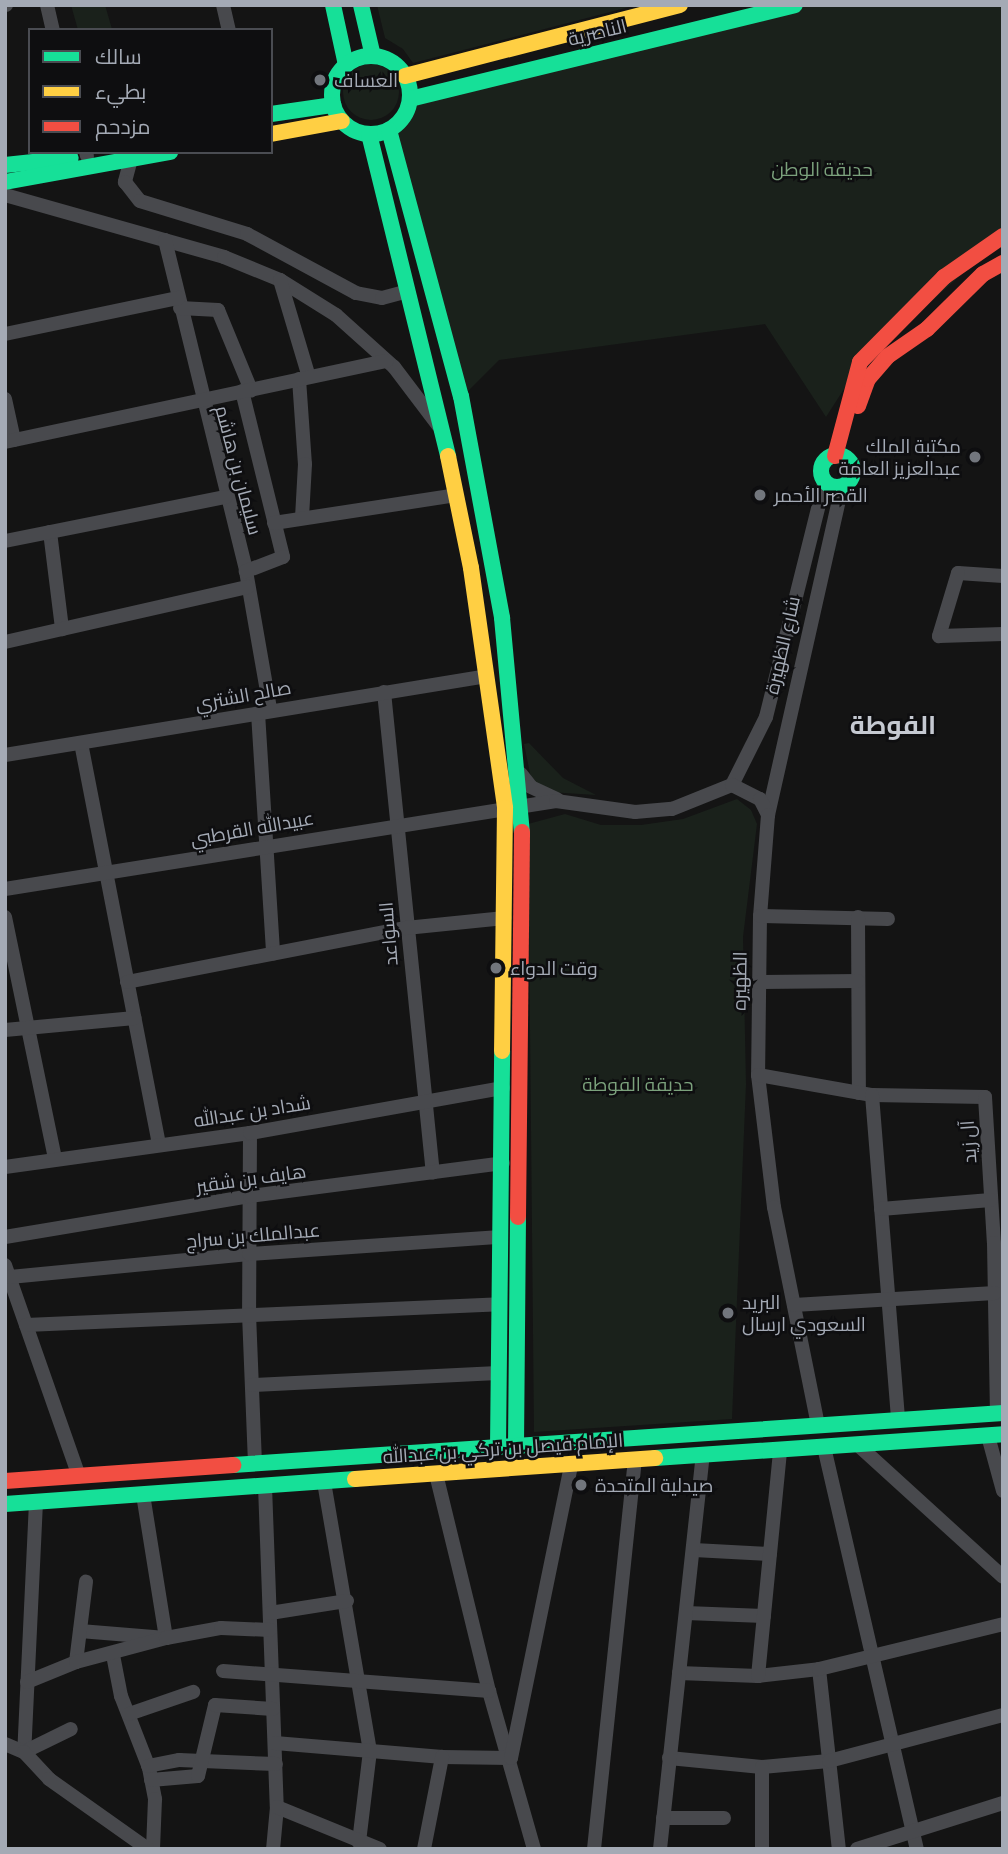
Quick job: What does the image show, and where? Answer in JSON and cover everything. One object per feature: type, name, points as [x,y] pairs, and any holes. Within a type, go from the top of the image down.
[{"type":"street","points":[[47,5],[53,28]]},
{"type":"street","points":[[223,5],[229,28]]},
{"type":"street","points":[[333,5],[346,65]]},
{"type":"street","points":[[361,5],[373,56]]},
{"type":"street","name":"الناصرية","points":[[405,76],[680,5]]},
{"type":"street","name":"الناصرية","points":[[410,100],[794,5]]},
{"type":"street","points":[[373,56],[395,65],[405,76],[410,100],[401,121],[389,130],[369,134],[342,121],[333,105],[334,83],[346,65],[373,56]]},
{"type":"street","points":[[273,114],[333,105]]},
{"type":"street","points":[[273,134],[342,121]]},
{"type":"street","points":[[389,130],[461,396],[502,618],[522,805],[510,1180],[501,1210],[498,1447]]},
{"type":"street","points":[[369,134],[443,432],[456,495],[487,676],[505,808],[503,1163],[518,1214],[516,1446]]},
{"type":"street","points":[[5,164],[86,154]]},
{"type":"street","points":[[5,182],[159,154]]},
{"type":"street","points":[[131,159],[125,182],[140,201],[247,234],[356,293],[382,298],[408,290]]},
{"type":"street","points":[[5,195],[224,257],[280,280],[336,315],[387,361],[443,432]]},
{"type":"street","name":"شارع الظهيرة","points":[[768,815],[842,485],[853,475],[841,457],[853,376],[860,362],[944,277],[1003,236]]},
{"type":"street","name":"سليمان بن هاشم","points":[[165,240],[201,400],[246,571],[264,711],[273,954]]},
{"type":"street","name":"شارع الظهيرة","points":[[732,785],[766,717],[825,480],[822,467],[841,457],[868,379],[983,274],[1003,263]]},
{"type":"street","points":[[280,280],[304,378],[305,464],[302,517]]},
{"type":"street","points":[[5,334],[179,303],[218,310],[247,390],[283,557],[246,571]]},
{"type":"street","points":[[5,399],[9,441],[387,361]]},
{"type":"street","points":[[825,480],[842,485]]},
{"type":"street","points":[[274,523],[456,495]]},
{"type":"street","points":[[5,541],[226,497]]},
{"type":"street","points":[[50,532],[62,629]]},
{"type":"street","points":[[1003,576],[958,573],[939,636],[1003,634]]},
{"type":"street","points":[[5,642],[248,587]]},
{"type":"street","name":"صالح الشتري","points":[[5,755],[487,676]]},
{"type":"street","name":"السواعد","points":[[384,692],[423,1101],[433,1173]]},
{"type":"street","points":[[81,743],[159,1144]]},
{"type":"street","points":[[515,749],[520,770],[531,788],[572,802],[635,812],[672,809],[732,785],[760,799],[768,815]]},
{"type":"street","points":[[505,808],[572,802]]},
{"type":"street","name":"عبيدالله القرطبي","points":[[5,888],[397,823],[505,808]]},
{"type":"street","name":"الظهيره","points":[[768,815],[760,916],[758,1075],[774,1207],[818,1425]]},
{"type":"street","points":[[760,916],[888,919]]},
{"type":"street","points":[[5,917],[25,1028],[55,1159]]},
{"type":"street","points":[[858,917],[858,981],[865,1094],[881,1209],[898,1419]]},
{"type":"street","points":[[127,982],[406,928],[504,918]]},
{"type":"street","points":[[758,982],[858,981]]},
{"type":"street","points":[[5,1030],[134,1018]]},
{"type":"street","name":"آل زيد","points":[[758,1075],[865,1094],[985,1097],[991,1200],[998,1241],[995,1293],[1000,1413]]},
{"type":"street","name":"شداد بن عبدالله","points":[[5,1167],[250,1133],[503,1088]]},
{"type":"street","points":[[250,1133],[249,1314],[255,1464]]},
{"type":"street","name":"هايف بن شقير","points":[[5,1237],[250,1196],[503,1163]]},
{"type":"street","points":[[881,1209],[991,1200]]},
{"type":"street","points":[[501,1210],[512,1205],[518,1214]]},
{"type":"street","name":"عبدالملك بن سراج","points":[[7,1271],[500,1237]]},
{"type":"street","points":[[7,1271],[79,1476]]},
{"type":"street","points":[[794,1305],[995,1293]]},
{"type":"street","points":[[26,1325],[500,1304]]},
{"type":"street","points":[[252,1385],[499,1373]]},
{"type":"street","name":"الإمام فيصل بن تركي بن عبدالله","points":[[5,1481],[1000,1413]]},
{"type":"street","points":[[995,1435],[1003,1491]]},
{"type":"street","name":"الإمام فيصل بن تركي بن عبدالله","points":[[5,1504],[995,1435]]},
{"type":"street","points":[[858,1445],[1003,1577]]},
{"type":"street","points":[[824,1447],[916,1849]]},
{"type":"street","points":[[758,1676],[780,1450]]},
{"type":"street","points":[[660,1849],[703,1455]]},
{"type":"street","points":[[594,1849],[635,1460]]},
{"type":"street","points":[[511,1758],[571,1465]]},
{"type":"street","points":[[436,1474],[489,1691],[511,1758],[534,1849]]},
{"type":"street","points":[[324,1482],[347,1601],[370,1751],[359,1842]]},
{"type":"street","points":[[265,1486],[277,1807],[273,1849]]},
{"type":"street","points":[[143,1494],[166,1638]]},
{"type":"street","points":[[5,1510],[31,1502],[24,1752]]},
{"type":"street","points":[[694,1550],[770,1554]]},
{"type":"street","points":[[76,1662],[86,1582]]},
{"type":"street","points":[[270,1613],[347,1601]]},
{"type":"street","points":[[686,1613],[764,1616]]},
{"type":"street","points":[[679,1673],[758,1676],[819,1668],[872,1653],[1003,1624]]},
{"type":"street","points":[[27,1682],[76,1662],[114,1655],[166,1638],[221,1628],[270,1630]]},
{"type":"street","points":[[80,1630],[166,1638]]},
{"type":"street","points":[[114,1655],[129,1714],[150,1773],[150,1849]]},
{"type":"street","points":[[819,1668],[839,1849]]},
{"type":"street","points":[[223,1671],[272,1672],[489,1691]]},
{"type":"street","points":[[129,1714],[193,1692]]},
{"type":"street","points":[[203,1760],[215,1705],[273,1709]]},
{"type":"street","points":[[669,1758],[762,1766],[829,1760],[1003,1715]]},
{"type":"street","points":[[24,1752],[71,1729]]},
{"type":"street","points":[[275,1743],[442,1757],[511,1758]]},
{"type":"street","points":[[5,1744],[24,1752],[49,1779],[150,1849]]},
{"type":"street","points":[[424,1849],[442,1757]]},
{"type":"street","points":[[150,1773],[203,1760],[276,1764]]},
{"type":"street","points":[[762,1766],[762,1849]]},
{"type":"street","points":[[857,1849],[1003,1802]]},
{"type":"street","points":[[277,1807],[380,1849]]},
{"type":"street","points":[[663,1818],[724,1818]]},
{"type":"green space","points":[[71,5],[105,5],[112,28],[77,28]]},
{"type":"green space","points":[[377,5],[637,5],[413,63],[403,49],[385,38]]},
{"type":"green space","name":"حديقة الوطن","points":[[803,5],[1003,5],[1003,238],[860,364],[826,417],[765,324],[499,360],[461,398],[389,132],[401,123],[410,102]]},
{"type":"green space","points":[[366,64],[376,64],[391,72],[397,81],[397,103],[391,112],[376,120],[366,120],[348,108],[343,97],[343,87],[355,69]]},
{"type":"green space","points":[[529,743],[563,778],[596,795],[549,792],[532,783],[524,744]]},
{"type":"green space","name":"حديقة الفوطة","points":[[737,799],[751,810],[757,824],[743,937],[746,1084],[732,1419],[534,1432],[528,824],[565,814],[601,825],[641,825],[683,819]]},
{"type":"traffic: fast","points":[[333,5],[346,65]]},
{"type":"traffic: fast","points":[[361,5],[373,56]]},
{"type":"traffic: fast","points":[[410,99],[795,5]]},
{"type":"traffic: fast","points":[[371,56],[386,59],[403,73],[410,95],[407,110],[393,127],[371,134],[356,131],[339,117],[332,95],[335,80],[349,63],[371,56]]},
{"type":"traffic: fast","points":[[273,114],[333,105]]},
{"type":"traffic: fast","points":[[389,130],[461,396],[502,618],[522,832]]},
{"type":"traffic: fast","points":[[369,134],[448,456]]},
{"type":"traffic: fast","points":[[5,182],[159,154]]},
{"type":"traffic: fast","points":[[5,165],[71,158]]},
{"type":"traffic: fast","points":[[837,455],[848,460],[853,471],[848,482],[837,487],[826,482],[821,471],[826,460],[837,455]]},
{"type":"traffic: fast","points":[[498,1447],[502,1051]]},
{"type":"traffic: fast","points":[[516,1446],[518,1217]]},
{"type":"traffic: fast","points":[[233,1465],[1003,1413]]},
{"type":"traffic: fast","points":[[655,1458],[1003,1434]]},
{"type":"traffic: fast","points":[[5,1504],[355,1479]]},
{"type":"traffic: slow","points":[[405,76],[680,5]]},
{"type":"traffic: slow","points":[[273,134],[342,121]]},
{"type":"traffic: slow","points":[[448,456],[471,568],[505,808],[502,1051]]},
{"type":"traffic: slow","points":[[355,1479],[655,1458]]},
{"type":"traffic: jam","points":[[835,456],[860,362],[944,277],[1003,236]]},
{"type":"traffic: jam","points":[[858,406],[868,379],[888,356],[927,329],[983,274],[1003,263]]},
{"type":"traffic: jam","points":[[518,1217],[522,832]]},
{"type":"traffic: jam","points":[[5,1481],[233,1465]]},
{"type":"place","name":"العساف","points":[[320,80]]},
{"type":"place","name":"مكتبة الملك عبدالعزيز العامة","points":[[975,457]]},
{"type":"place","name":"القصر الأحمر","points":[[760,495]]},
{"type":"place","name":"وقت الدواء","points":[[496,968]]},
{"type":"place","name":"البريد السعودي ارسال","points":[[728,1313]]},
{"type":"place","name":"صيدلية المتحدة","points":[[581,1485]]},
{"type":"district","name":"الفوطة","points":[[893,724]]}]
